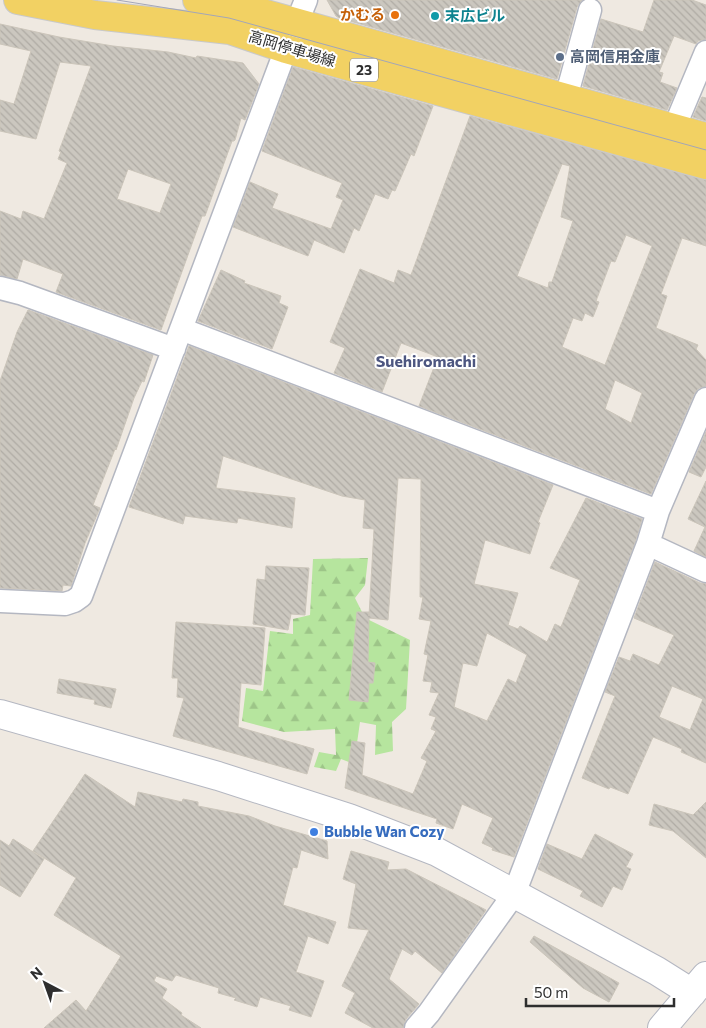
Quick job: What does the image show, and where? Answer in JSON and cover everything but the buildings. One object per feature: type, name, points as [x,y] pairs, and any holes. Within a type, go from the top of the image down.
[{"type":"main road","name":"高岡停車場線","points":[[18,0],[95,15],[230,30],[286,48],[706,165]]},
{"type":"main road","name":"高岡停車場線","points":[[197,0],[248,9],[301,11],[564,98],[706,137]]},
{"type":"street","points":[[555,123],[590,10]]},
{"type":"street","points":[[0,601],[65,604],[81,596],[301,11]]},
{"type":"street","points":[[666,154],[706,52]]},
{"type":"street","points":[[0,288],[177,339],[658,510]]},
{"type":"street","points":[[416,1028],[430,1013],[514,894],[648,544],[658,510],[706,399]]},
{"type":"street","points":[[648,544],[706,571]]},
{"type":"street","points":[[0,714],[218,776],[349,818],[438,852],[657,971],[699,984],[662,1028]]},
{"type":"green space","points":[[368,558],[365,585],[355,598],[365,618],[410,640],[406,709],[392,722],[393,751],[375,755],[376,725],[360,722],[354,764],[341,759],[336,771],[314,767],[319,752],[336,755],[335,729],[284,732],[242,721],[246,688],[263,691],[270,631],[293,634],[293,619],[310,615],[313,559]]},
{"type":"tram line","points":[[117,0],[229,18],[706,150]]},
{"type":"place","name":"かむる","points":[[395,15]]},
{"type":"place","name":"末広ビル","points":[[435,16]]},
{"type":"place","name":"高岡信用金庫","points":[[560,57]]},
{"type":"place","name":"Bubble Wan Cozy","points":[[314,832]]},
{"type":"district","name":"Suehiromachi","points":[[426,361]]}]
